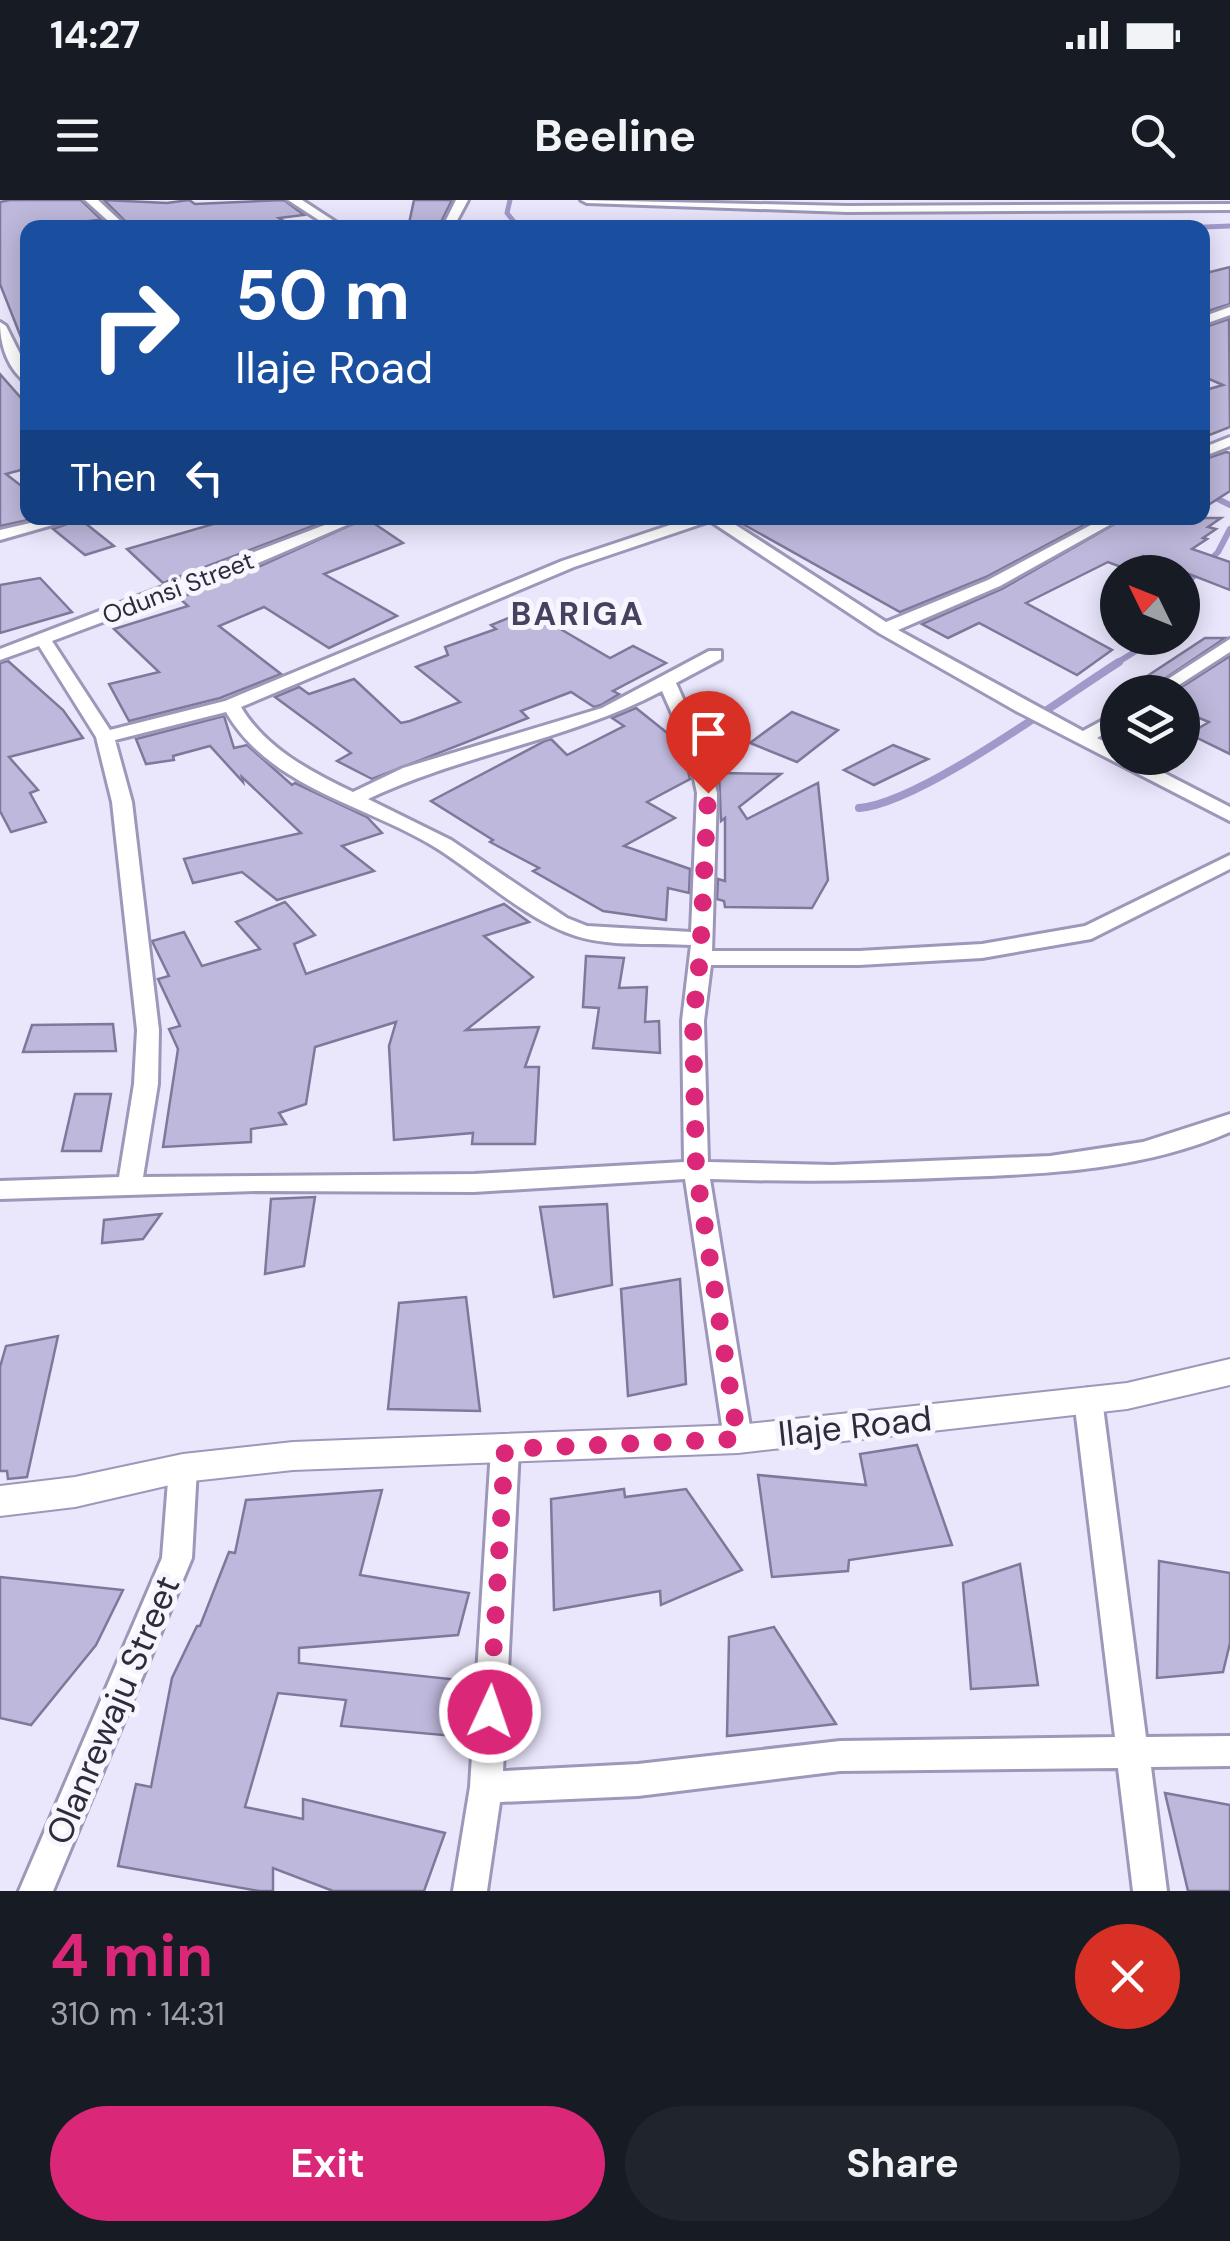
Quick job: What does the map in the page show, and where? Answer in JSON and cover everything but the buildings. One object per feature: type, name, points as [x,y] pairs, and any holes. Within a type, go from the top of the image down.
[{"type":"street","points":[[91,200],[114,220]]},
{"type":"street","points":[[294,200],[327,220]]},
{"type":"street","points":[[587,200],[847,208],[1230,207]]},
{"type":"street","points":[[0,326],[7,361]]},
{"type":"street","points":[[0,535],[41,525]]},
{"type":"street","name":"Odunsi Street","points":[[0,655],[236,568],[338,525]]},
{"type":"street","points":[[106,737],[231,705],[568,564],[684,525]]},
{"type":"street","points":[[726,525],[885,629],[1022,707],[1100,746]]},
{"type":"street","points":[[885,629],[994,583],[1102,525]]},
{"type":"street","points":[[43,640],[106,737],[130,858],[148,1030],[146,1084],[130,1185]]},
{"type":"street","points":[[1184,675],[1230,644]]},
{"type":"street","points":[[351,800],[410,772],[608,712],[716,655]]},
{"type":"street","points":[[668,683],[697,750],[708,793],[693,1021],[696,1170],[738,1439]]},
{"type":"street","points":[[231,705],[245,729],[299,772],[444,844],[572,928],[585,932],[700,949],[860,958],[982,952],[1091,932],[1230,861]]},
{"type":"street","points":[[1076,733],[1100,724]]},
{"type":"street","points":[[1156,775],[1230,814]]},
{"type":"street","points":[[0,1190],[130,1185],[474,1183],[696,1170],[832,1174],[1050,1164],[1143,1151],[1201,1135],[1230,1122]]},
{"type":"street","name":"Ilaje Road","points":[[0,1501],[75,1492],[183,1468],[293,1456],[738,1439],[1127,1396],[1230,1372]]},
{"type":"street","points":[[1088,1400],[1150,1891]]},
{"type":"street","points":[[470,1891],[486,1787],[505,1449]]},
{"type":"street","name":"Olanrewaju Street","points":[[36,1891],[177,1558],[183,1468]]},
{"type":"street","points":[[486,1787],[638,1780],[840,1756],[1230,1751]]},
{"type":"waterway","points":[[510,200],[507,213],[513,220]]},
{"type":"waterway","points":[[1210,227],[1230,226]]},
{"type":"waterway","points":[[1210,495],[1230,505]]},
{"type":"waterway","points":[[1200,570],[1218,552],[1230,529]]},
{"type":"waterway","points":[[1115,664],[1130,655]]},
{"type":"waterway","points":[[859,808],[885,802],[953,770],[1119,662]]},
{"type":"district","name":"BARIGA","points":[[578,614]]},
{"type":"route","points":[[490,1712],[505,1449],[738,1439],[696,1170],[693,1021],[708,793]]}]
